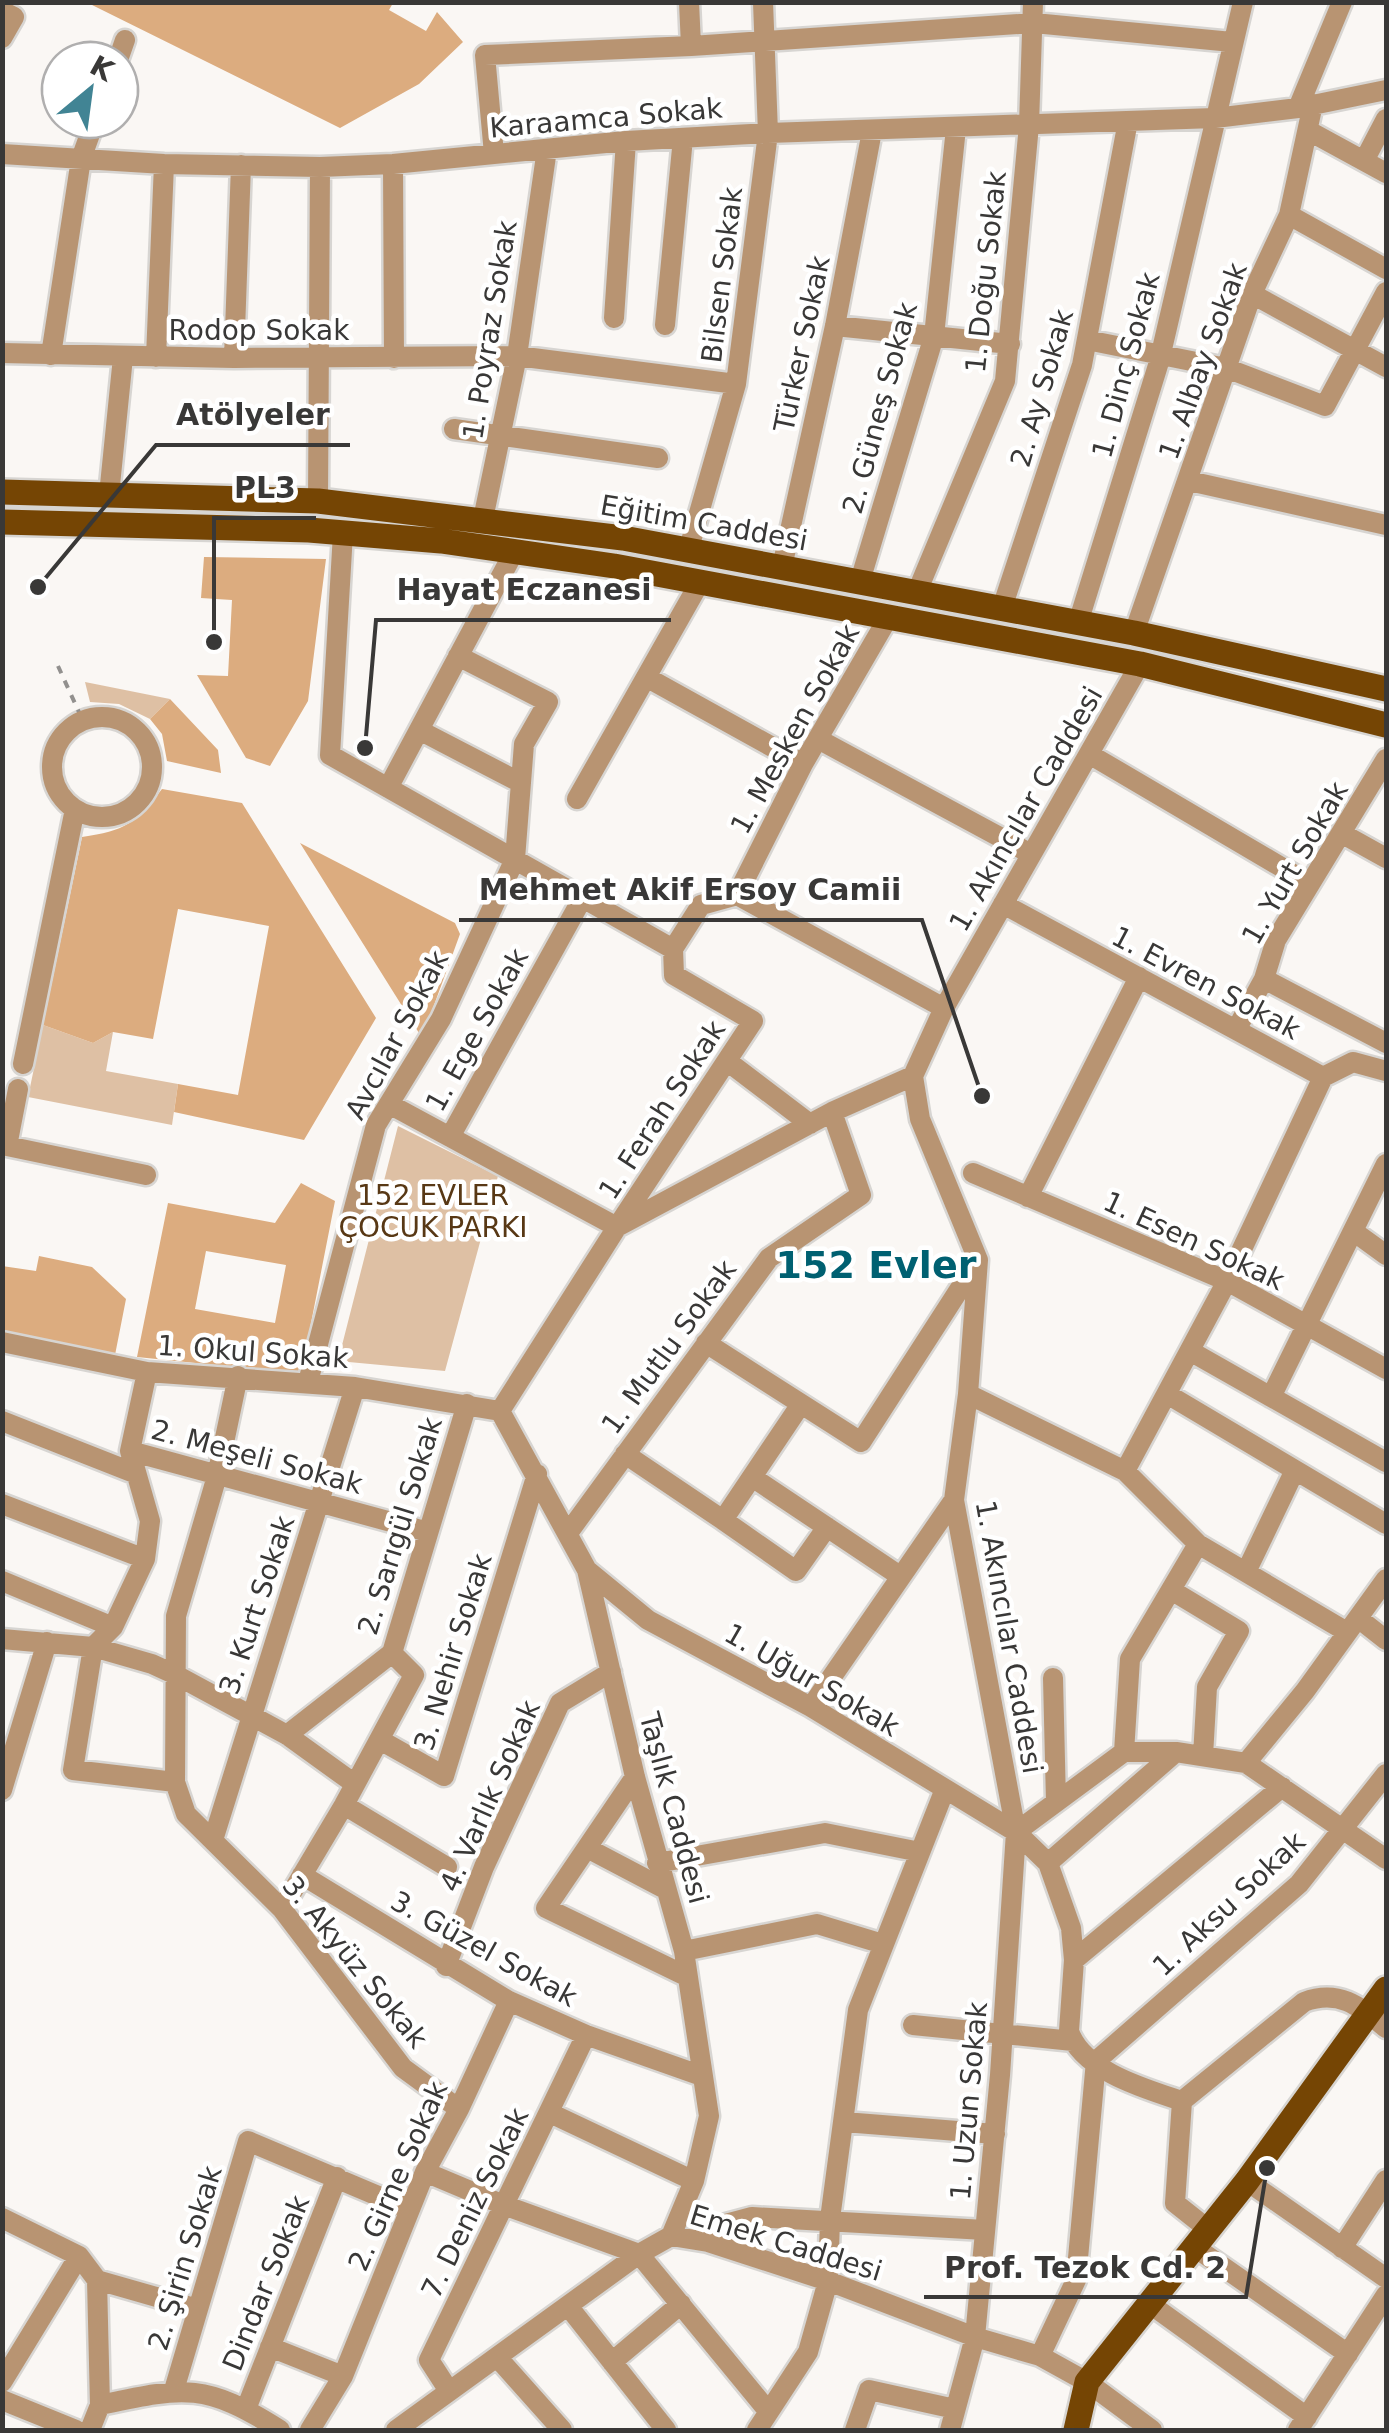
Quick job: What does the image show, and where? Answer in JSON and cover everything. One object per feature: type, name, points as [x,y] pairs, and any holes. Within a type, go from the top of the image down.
[{"type":"main road","name":"Eğitim Caddesi","points":[[2,492],[318,502],[483,519],[689,548],[1134,633],[1386,689]]},
{"type":"main road","name":"Eğitim Caddesi","points":[[2,522],[343,533],[514,552],[700,582],[1140,664],[1386,725]]},
{"type":"main road","points":[[1076,2430],[1087,2382],[1377,2021],[1386,1988]]},
{"type":"street","points":[[690,2],[691,46]]},
{"type":"street","name":"Bilsen Sokak","points":[[689,548],[736,384],[768,133],[763,2]]},
{"type":"street","name":"1. Dinç Sokak","points":[[1078,622],[1161,354],[1243,2]]},
{"type":"street","name":"1. Albay Sokak","points":[[1134,633],[1252,294],[1289,215],[1308,131],[1305,106],[1342,2]]},
{"type":"street","points":[[2,11],[14,17],[2,38]]},
{"type":"street","points":[[494,154],[485,56],[691,46],[1034,13],[1232,42]]},
{"type":"street","name":"1. Doğu Sokak","points":[[917,592],[1005,381],[1030,125],[1034,13]]},
{"type":"street","name":"Karaamca Sokak","points":[[2,154],[241,166],[392,164],[626,141],[768,133],[1215,118],[1386,90]]},
{"type":"street","points":[[1364,161],[1386,119]]},
{"type":"street","name":"2. Ay Sokak","points":[[1002,608],[1082,366],[1128,121]]},
{"type":"street","name":"2. Güneş Sokak","points":[[860,581],[934,336],[956,128]]},
{"type":"street","name":"Türker Sokak","points":[[782,567],[872,131]]},
{"type":"street","points":[[1308,131],[1386,173]]},
{"type":"street","points":[[665,326],[683,138]]},
{"type":"street","points":[[51,355],[81,159],[88,140]]},
{"type":"street","points":[[614,318],[626,141]]},
{"type":"street","name":"1. Poyraz Sokak","points":[[483,519],[516,356],[546,149]]},
{"type":"street","points":[[156,357],[164,164]]},
{"type":"street","points":[[392,164],[394,358]]},
{"type":"street","points":[[234,358],[241,166]]},
{"type":"street","points":[[318,502],[320,167]]},
{"type":"street","points":[[1289,215],[1386,268]]},
{"type":"street","points":[[1087,340],[1226,368],[1325,406],[1386,292]]},
{"type":"street","points":[[1252,294],[1386,366]]},
{"type":"street","points":[[834,326],[1010,344]]},
{"type":"street","name":"Rodop Sokak","points":[[2,353],[234,358],[516,356],[736,384]]},
{"type":"street","points":[[110,495],[123,357]]},
{"type":"street","points":[[454,429],[658,458]]},
{"type":"street","points":[[1189,481],[1386,525]]},
{"type":"street","points":[[343,533],[330,755],[673,949],[700,905],[736,895],[944,1008]]},
{"type":"street","points":[[388,788],[514,552]]},
{"type":"street","points":[[577,799],[700,582]]},
{"type":"street","name":"1. Mesken Sokak","points":[[736,895],[804,764],[888,618]]},
{"type":"street","name":"Avcılar Sokak","points":[[308,1382],[376,1125],[442,1019],[515,859],[524,744],[548,702],[458,656]]},
{"type":"street","name":"1. Akıncılar Caddesi","points":[[1016,1832],[954,1500],[968,1394],[978,1260],[920,1119],[913,1076],[944,1008],[1140,664]]},
{"type":"street","points":[[646,677],[804,764]]},
{"type":"street","points":[[104,716],[120,720],[145,740],[153,772],[138,802],[124,812],[108,817],[91,816],[75,809],[55,784],[52,768],[62,737],[84,721],[104,716]]},
{"type":"street","points":[[419,730],[521,784]]},
{"type":"street","points":[[818,739],[1032,854]]},
{"type":"street","points":[[1089,754],[1310,884]]},
{"type":"street","name":"1. Yurt Sokak","points":[[1386,760],[1276,940],[1264,979],[1386,1043]]},
{"type":"street","points":[[23,1064],[75,809]]},
{"type":"street","points":[[1342,834],[1386,858]]},
{"type":"street","name":"1. Ege Sokak","points":[[450,1136],[582,898]]},
{"type":"street","name":"1. Evren Sokak","points":[[1003,904],[1323,1077]]},
{"type":"street","name":"1. Ferah Sokak","points":[[500,1411],[753,1021],[674,975],[673,949]]},
{"type":"street","points":[[1028,1196],[1139,978]]},
{"type":"street","points":[[1236,1030],[1264,979]]},
{"type":"street","points":[[727,1061],[810,1124]]},
{"type":"street","points":[[1125,1471],[1227,1281],[1323,1077],[1353,1062],[1386,1071]]},
{"type":"street","points":[[389,1104],[618,1227],[832,1112],[913,1076]]},
{"type":"street","points":[[18,1089],[6,1146],[146,1174]]},
{"type":"street","name":"1. Mutlu Sokak","points":[[568,1533],[768,1258],[861,1195],[832,1112]]},
{"type":"street","points":[[1271,1397],[1386,1164]]},
{"type":"street","name":"1. Esen Sokak","points":[[973,1174],[1227,1281],[1386,1370]]},
{"type":"street","points":[[1353,1232],[1386,1255]]},
{"type":"street","points":[[706,1343],[861,1442],[978,1260]]},
{"type":"street","name":"1. Okul Sokak","points":[[2,1342],[147,1372],[355,1386],[500,1411]]},
{"type":"street","points":[[1190,1351],[1386,1462]]},
{"type":"street","points":[[147,1372],[130,1451],[150,1520],[144,1559],[114,1628],[92,1648],[74,1770],[176,1782]]},
{"type":"street","name":"3. Akyüz Sokak","points":[[238,1376],[217,1476],[176,1616],[176,1782],[186,1814],[282,1910],[403,2068],[459,2108]]},
{"type":"street","name":"3. Kurt Sokak","points":[[213,1840],[355,1386]]},
{"type":"street","points":[[968,1394],[1125,1471],[1198,1544],[1246,1572],[1386,1640]]},
{"type":"street","points":[[1167,1394],[1386,1524]]},
{"type":"street","name":"2. Sarıgül Sokak","points":[[287,1734],[392,1653],[467,1404]]},
{"type":"street","points":[[724,1520],[802,1404]]},
{"type":"street","name":"Taşlık Caddesi","points":[[500,1411],[587,1570],[635,1777],[684,1951],[710,2116],[694,2181],[670,2236]]},
{"type":"street","points":[[2,1421],[134,1473]]},
{"type":"street","name":"2. Meşeli Sokak","points":[[130,1451],[428,1532]]},
{"type":"street","points":[[625,1454],[796,1571],[827,1527]]},
{"type":"street","points":[[1246,1572],[1295,1470]]},
{"type":"street","name":"3. Nehir Sokak","points":[[380,1740],[444,1776],[537,1474]]},
{"type":"street","points":[[752,1477],[900,1576]]},
{"type":"street","points":[[811,1707],[954,1500]]},
{"type":"street","points":[[2,1504],[144,1559]]},
{"type":"street","points":[[1124,1752],[1130,1659],[1198,1544]]},
{"type":"street","name":"1. Uğur Sokak","points":[[587,1570],[648,1620],[811,1707],[1016,1832]]},
{"type":"street","points":[[1246,1763],[1305,1691],[1386,1579]]},
{"type":"street","points":[[2,1581],[114,1628]]},
{"type":"street","points":[[1170,1590],[1238,1631],[1207,1687],[1204,1756]]},
{"type":"street","points":[[2,1639],[92,1648],[152,1664],[287,1734],[355,1784]]},
{"type":"street","points":[[2,1790],[47,1642]]},
{"type":"street","points":[[282,1910],[344,1806],[414,1675],[392,1653]]},
{"type":"street","name":"4. Varlık Sokak","points":[[446,1966],[484,1867],[560,1703],[611,1672]]},
{"type":"street","points":[[1053,1678],[1056,1802]]},
{"type":"street","points":[[1182,2101],[1119,2079],[1073,2042],[1069,2030],[1074,1960],[1071,1928],[1048,1862],[1016,1832],[1124,1752],[1176,1752],[1246,1763],[1386,1858]]},
{"type":"street","points":[[1048,1862],[1176,1752]]},
{"type":"street","name":"1. Aksu Sokak","points":[[1096,2061],[1299,1884],[1346,1830],[1386,1774]]},
{"type":"street","points":[[635,1777],[546,1908],[686,1976]]},
{"type":"street","points":[[1074,1960],[1282,1787]]},
{"type":"street","points":[[756,2430],[808,2352],[828,2281],[830,2219],[858,2010],[945,1789]]},
{"type":"street","points":[[344,1806],[447,1867]]},
{"type":"street","name":"1. Uzun Sokak","points":[[950,2430],[974,2338],[1003,2034],[1016,1832]]},
{"type":"street","points":[[657,1862],[825,1833],[920,1852]]},
{"type":"street","points":[[587,1848],[666,1889]]},
{"type":"street","name":"3. Güzel Sokak","points":[[302,1875],[509,2001],[586,2035],[702,2076]]},
{"type":"street","points":[[684,1951],[817,1924],[883,1944]]},
{"type":"street","points":[[1348,2354],[1202,2239],[1175,2204],[1182,2101],[1304,2002],[1324,1994],[1344,2000],[1377,2021]]},
{"type":"street","name":"2. Girne Sokak","points":[[310,2430],[342,2376],[425,2172],[509,2001]]},
{"type":"street","points":[[913,2025],[1073,2042]]},
{"type":"street","name":"7. Deniz Sokak","points":[[450,2391],[430,2360],[586,2035]]},
{"type":"street","points":[[1040,2356],[1076,2280],[1096,2061]]},
{"type":"street","points":[[550,2112],[694,2181]]},
{"type":"street","points":[[844,2122],[994,2134]]},
{"type":"street","name":"2. Şirin Sokak","points":[[174,2390],[248,2142],[337,2177]]},
{"type":"street","points":[[425,2172],[639,2254],[768,2411]]},
{"type":"street","points":[[337,2177],[409,2209]]},
{"type":"street","name":"Dindar Sokak","points":[[246,2408],[337,2177]]},
{"type":"street","points":[[1342,2248],[1386,2180]]},
{"type":"street","points":[[1247,2181],[1386,2278]]},
{"type":"street","points":[[2,2218],[78,2256],[97,2280],[198,2309]]},
{"type":"street","points":[[708,2242],[722,2225],[741,2218],[830,2219],[985,2230]]},
{"type":"street","name":"Emek Caddesi","points":[[396,2430],[639,2254],[670,2236],[708,2242],[828,2281],[974,2338],[1040,2356],[1087,2382],[1152,2430]]},
{"type":"street","points":[[2,2382],[78,2256]]},
{"type":"street","points":[[90,2430],[100,2406],[97,2280]]},
{"type":"street","points":[[1150,2304],[1302,2424],[1386,2296]]},
{"type":"street","points":[[612,2362],[680,2304]]},
{"type":"street","points":[[568,2306],[666,2430]]},
{"type":"street","points":[[270,2348],[342,2376]]},
{"type":"street","points":[[497,2357],[562,2430]]},
{"type":"street","points":[[100,2406],[174,2390],[208,2394],[246,2408],[280,2430]]},
{"type":"street","points":[[855,2430],[869,2390],[955,2408]]},
{"type":"street","points":[[2,2400],[76,2430]]},
{"type":"path","points":[[58,666],[84,721]]},
{"type":"green space","points":[[85,682],[170,699],[150,719],[119,704],[90,702]]},
{"type":"green space","points":[[43,1025],[93,1043],[113,1032],[106,1071],[178,1084],[172,1125],[28,1097]]},
{"type":"green space","name":"152 EVLER ÇOCUK PARKI","points":[[398,1126],[498,1176],[445,1371],[338,1361]]},
{"type":"shaded area","points":[[88,3],[393,3],[389,10],[426,31],[437,12],[463,42],[419,84],[340,128]]},
{"type":"shaded area","points":[[204,557],[326,559],[308,701],[270,766],[246,758],[197,675],[228,676],[232,600],[201,598]]},
{"type":"shaded area","points":[[170,699],[218,750],[221,773],[167,761],[162,734],[150,719]]},
{"type":"shaded area","points":[[162,789],[242,803],[376,1018],[304,1140],[174,1112],[178,1084],[238,1095],[269,926],[178,909],[153,1039],[113,1032],[93,1043],[43,1025],[82,837],[128,824]]},
{"type":"shaded area","points":[[300,843],[455,923],[460,934],[429,1019],[419,1033]]},
{"type":"shaded area","points":[[301,1183],[335,1201],[301,1374],[137,1357],[168,1203],[275,1223]],"holes":[[[206,1251],[286,1265],[275,1323],[195,1309]]]},
{"type":"shaded area","points":[[39,1256],[92,1267],[126,1299],[115,1355],[3,1336],[2,1266],[36,1271]]},
{"type":"place","name":"Atölyeler","points":[[38,587]]},
{"type":"place","name":"PL3","points":[[214,642]]},
{"type":"place","name":"Hayat Eczanesi","points":[[365,748]]},
{"type":"place","name":"Mehmet Akif Ersoy Camii","points":[[982,1096]]},
{"type":"place","name":"Prof. Tezok Cd. 2","points":[[1267,2168]]},
{"type":"district","name":"152 Evler","points":[[876,1265]]}]
